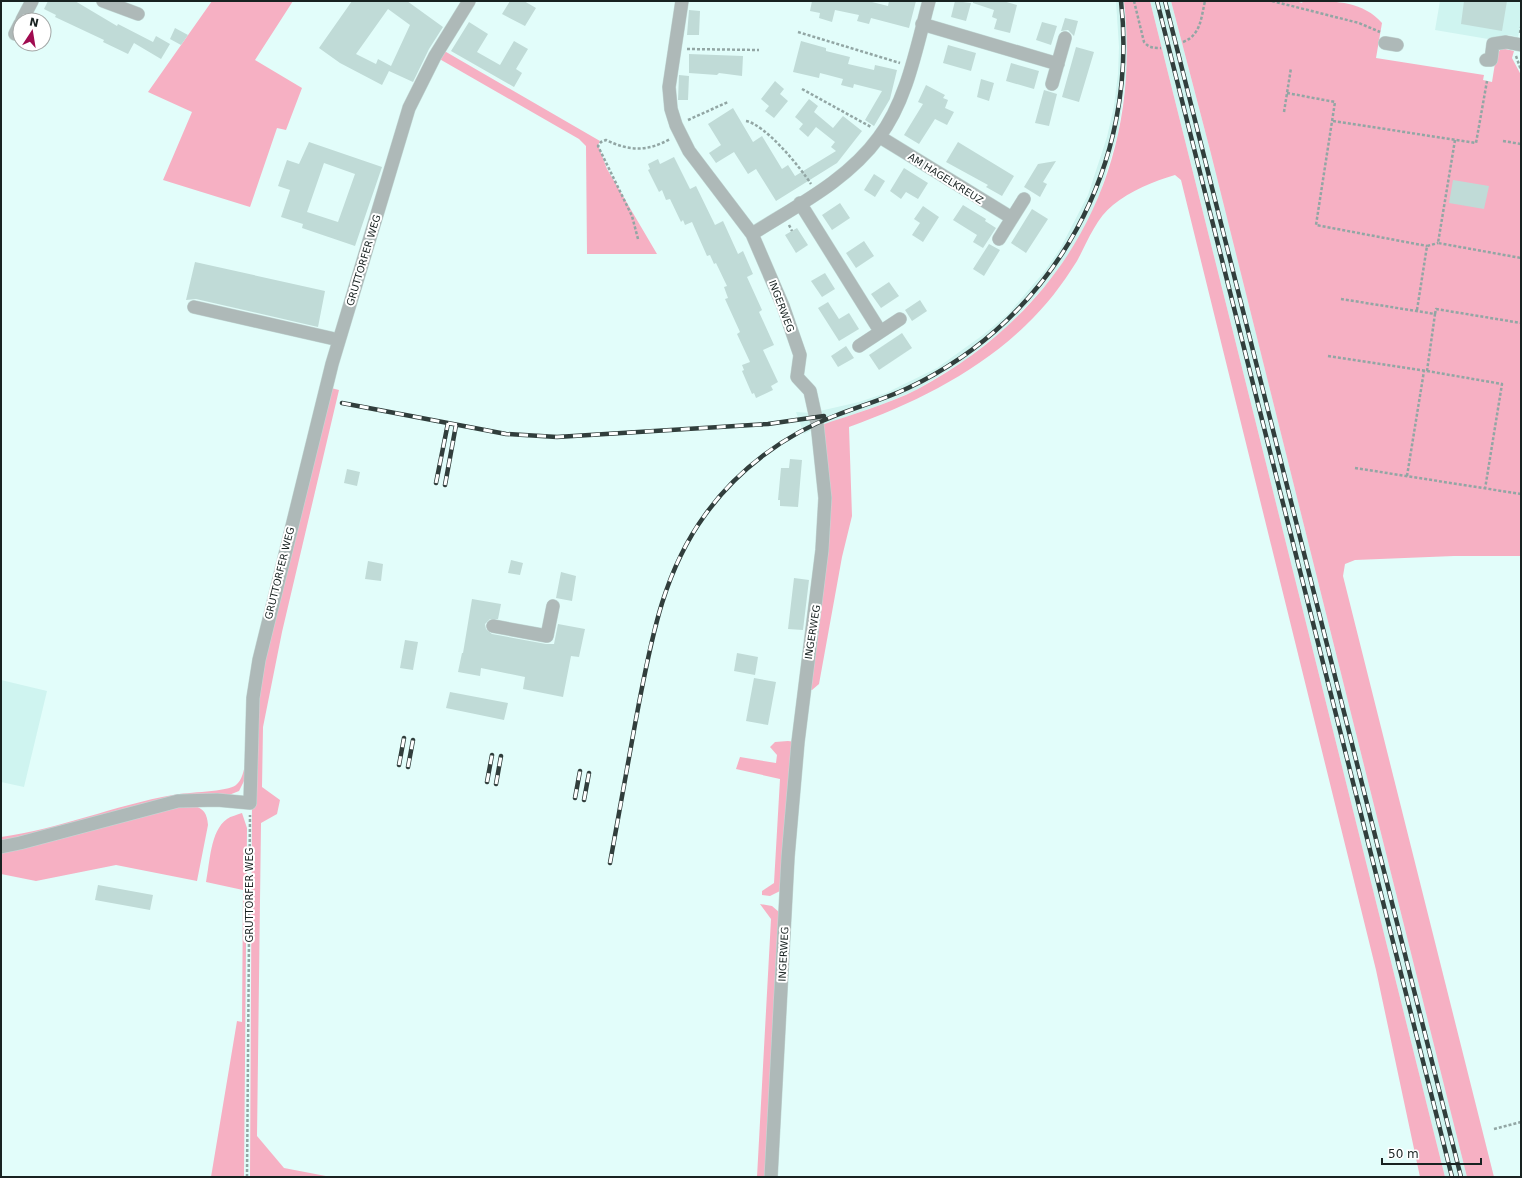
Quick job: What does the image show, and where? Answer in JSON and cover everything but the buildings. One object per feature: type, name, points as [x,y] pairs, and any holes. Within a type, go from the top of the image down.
[{"type":"street","points":[[26,12],[32,1]]},
{"type":"street","points":[[103,1],[138,14]]},
{"type":"street","name":"GRUTTORFER WEG","points":[[250,803],[253,698],[259,660],[290,528],[339,340],[409,108],[435,56],[469,1]]},
{"type":"street","name":"INGERWEG","points":[[682,1],[669,86],[671,109],[678,129],[689,151],[752,234],[783,306],[800,355],[797,377],[810,391],[818,423],[825,498],[822,550],[798,742],[790,842],[771,1177]]},
{"type":"street","points":[[752,234],[841,176],[856,164],[881,135],[897,107],[929,1]]},
{"type":"street","points":[[922,24],[1058,64]]},
{"type":"street","points":[[1052,84],[1065,38]]},
{"type":"street","points":[[1488,60],[1493,44],[1506,42],[1521,45]]},
{"type":"street","name":"AM HAGELKREUZ","points":[[881,135],[1012,218]]},
{"type":"street","points":[[999,239],[1024,199]]},
{"type":"street","points":[[800,203],[880,331]]},
{"type":"street","points":[[194,307],[339,340]]},
{"type":"street","points":[[859,346],[900,319]]},
{"type":"street","points":[[493,626],[547,636],[552,606]]},
{"type":"street","points":[[1,847],[178,801],[217,800],[250,803]]},
{"type":"path","points":[[1134,1],[1144,42],[1147,46],[1161,48]]},
{"type":"path","points":[[1183,42],[1191,39],[1198,31],[1205,1]]},
{"type":"path","points":[[1272,1],[1359,23],[1378,30],[1391,44]]},
{"type":"path","points":[[798,32],[910,66]]},
{"type":"path","points":[[674,49],[759,50]]},
{"type":"path","points":[[1284,112],[1291,68]]},
{"type":"path","points":[[1333,120],[1476,143],[1487,81]]},
{"type":"path","points":[[802,88],[881,135]]},
{"type":"path","points":[[1287,93],[1335,102],[1316,224],[1427,246],[1438,243],[1521,258]]},
{"type":"path","points":[[638,239],[632,216],[598,146],[601,142],[606,140],[624,148],[636,150],[648,149],[660,145],[678,129],[728,102]]},
{"type":"path","points":[[746,121],[759,126],[785,152],[800,168],[817,193]]},
{"type":"path","points":[[1438,243],[1455,140]]},
{"type":"path","points":[[1503,141],[1521,144]]},
{"type":"path","points":[[1417,310],[1427,246]]},
{"type":"path","points":[[1341,298],[1435,314]]},
{"type":"path","points":[[1407,476],[1436,308],[1521,323]]},
{"type":"path","points":[[1328,356],[1502,384],[1485,489]]},
{"type":"path","points":[[1355,468],[1521,494]]},
{"type":"path","name":"GRUTTORFER WEG","points":[[247,1177],[250,803]]},
{"type":"path","points":[[1494,1129],[1521,1122]]},
{"type":"shaded area","points":[[212,1],[293,1],[255,60],[302,88],[286,130],[277,128],[250,207],[163,180],[192,112],[148,92]]},
{"type":"shaded area","points":[[1116,1],[1124,1],[1128,46],[1126,78],[1118,134],[1100,194],[1085,228],[1066,258],[1047,284],[1006,328],[964,361],[916,390],[886,403],[817,427],[804,434],[796,412],[811,413],[859,402],[886,393],[937,368],[983,335],[1008,314],[1044,272],[1060,249],[1088,195],[1107,137],[1114,106],[1118,74],[1119,47]]},
{"type":"shaded area","points":[[1124,1],[1150,1],[1445,1177],[1420,1177],[1376,970],[1181,180],[1175,175],[1151,183],[1135,191],[1107,210],[1088,239],[1077,261],[1060,287],[1047,303],[1026,325],[986,358],[943,385],[920,397],[849,427],[852,516],[842,557],[819,684],[812,690],[805,690],[824,550],[819,426],[882,405],[906,395],[970,356],[1015,319],[1053,276],[1084,228],[1106,176],[1121,121],[1127,62]]},
{"type":"shaded area","points":[[1150,1],[1171,1],[1210,150],[1467,1177],[1445,1177]]},
{"type":"shaded area","points":[[1171,1],[1296,1],[1302,3],[1303,1],[1314,1],[1346,3],[1374,15],[1382,23],[1376,58],[1484,75],[1483,80],[1492,82],[1496,57],[1501,48],[1514,51],[1512,58],[1521,75],[1521,556],[1454,556],[1355,560],[1345,564],[1343,576],[1494,1177],[1467,1177],[1210,150]]},
{"type":"shaded area","points":[[1440,1],[1521,1],[1521,22],[1518,37],[1509,35],[1488,39],[1435,30]]},
{"type":"shaded area","points":[[441,49],[600,141],[598,145],[607,169],[657,254],[587,254],[586,146],[579,139],[436,57]]},
{"type":"shaded area","points":[[327,387],[339,390],[282,632],[263,727],[262,787],[280,800],[277,814],[261,823],[257,1136],[284,1168],[331,1177],[250,1177],[252,802],[255,697]]},
{"type":"shaded area","points":[[1,680],[47,691],[24,787],[1,782]]},
{"type":"shaded area","points":[[775,742],[796,742],[784,889],[770,896],[762,895],[762,891],[774,883],[780,779],[736,769],[740,757],[776,763],[777,755],[770,747]]},
{"type":"shaded area","points":[[247,754],[245,779],[239,791],[229,795],[1,841],[1,837],[66,823],[151,799],[232,787],[241,779]]},
{"type":"shaded area","points":[[193,805],[200,808],[204,812],[207,817],[208,825],[197,881],[116,865],[36,881],[1,874],[1,850],[150,813]]},
{"type":"shaded area","points":[[242,813],[247,828],[244,1177],[211,1177],[237,1021],[242,1022],[243,890],[206,882],[212,848],[217,831],[221,824],[227,819]]},
{"type":"shaded area","points":[[760,904],[772,906],[779,912],[769,1177],[757,1177],[771,919]]},
{"type":"railway","points":[[610,863],[649,653],[670,581],[691,536],[705,515],[732,483],[764,455],[799,432],[818,423],[908,388],[960,358],[1006,321],[1045,278],[1077,229],[1101,176],[1116,120],[1123,61],[1121,1]]},
{"type":"railway","points":[[1157,1],[1452,1177]]},
{"type":"railway","points":[[1165,1],[1461,1177]]},
{"type":"railway","points":[[342,403],[506,434],[557,437],[768,424],[824,416]]},
{"type":"railway","points":[[436,483],[448,423]]},
{"type":"railway","points":[[445,485],[456,425]]},
{"type":"railway","points":[[399,765],[404,738]]},
{"type":"railway","points":[[408,767],[413,740]]},
{"type":"railway","points":[[487,782],[492,755]]},
{"type":"railway","points":[[496,784],[501,756]]},
{"type":"railway","points":[[575,798],[580,771]]},
{"type":"railway","points":[[584,800],[589,773]]}]
